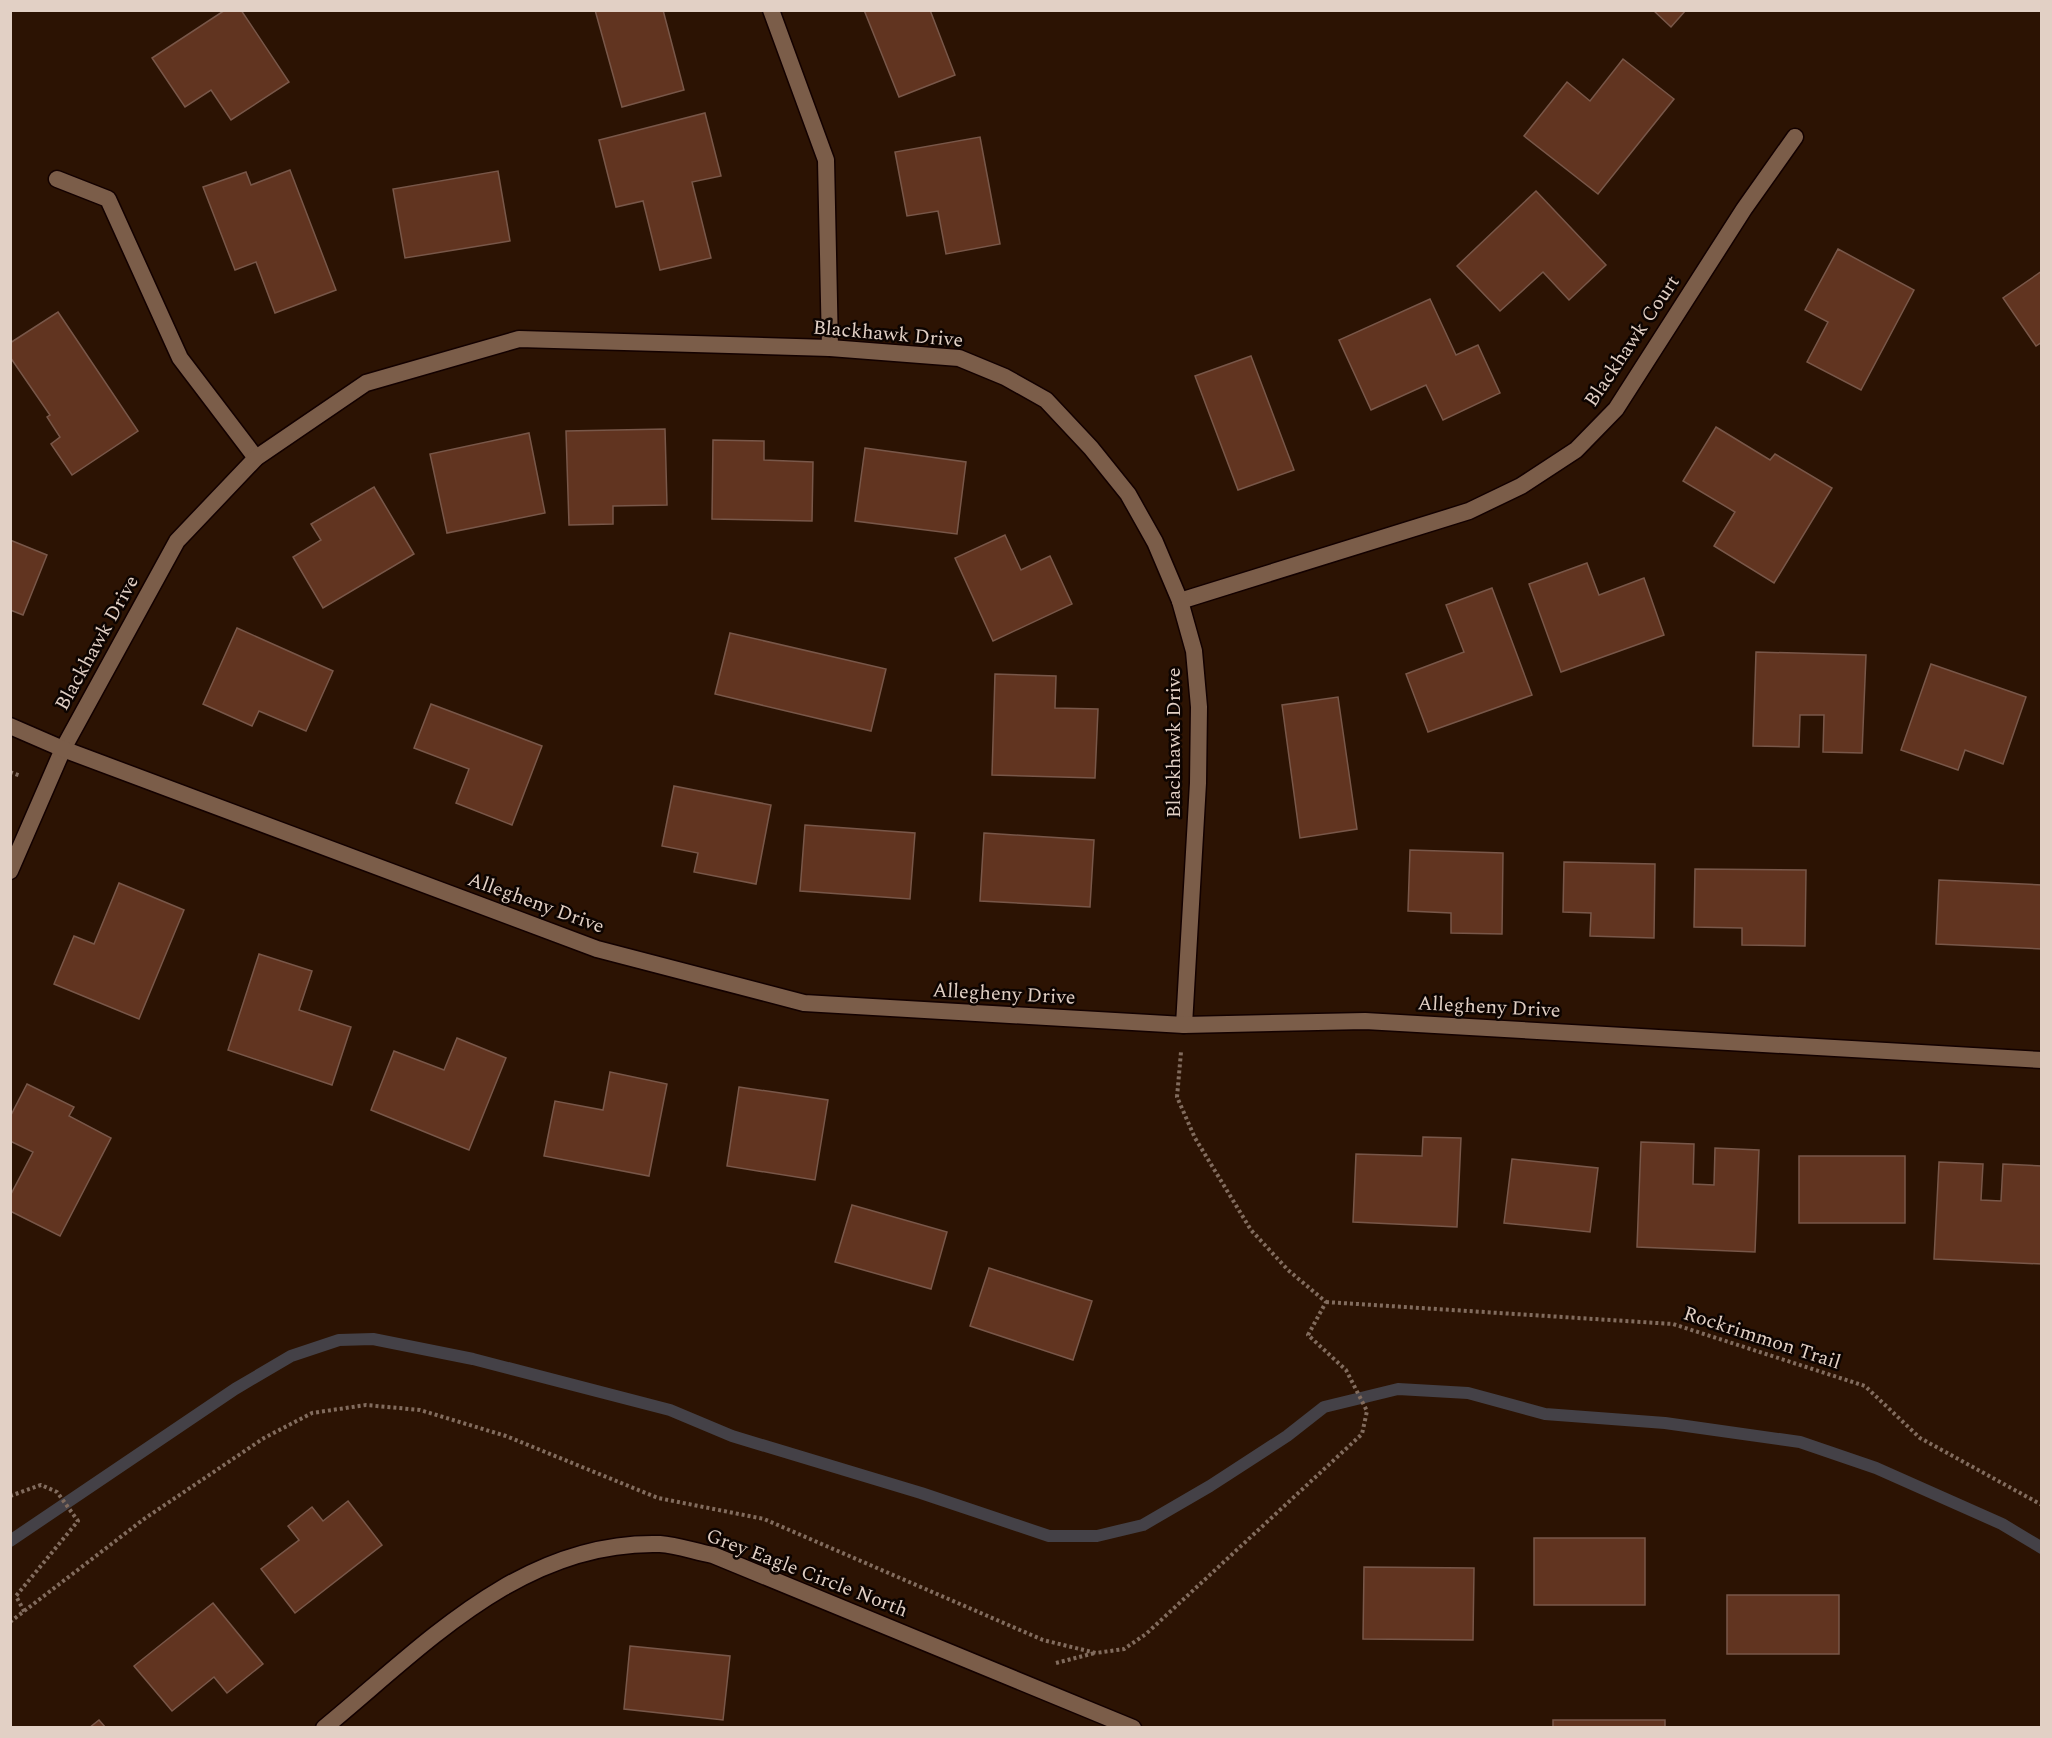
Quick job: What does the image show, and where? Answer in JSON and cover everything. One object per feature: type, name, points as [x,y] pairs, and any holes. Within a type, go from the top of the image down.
[{"type":"street","points":[[771,10],[826,160],[830,348]]},
{"type":"street","name":"Blackhawk Court","points":[[1180,601],[1469,511],[1521,486],[1576,450],[1616,409],[1744,209],[1795,137]]},
{"type":"street","points":[[57,179],[108,199],[180,358],[256,458]]},
{"type":"street","name":"Blackhawk Drive","points":[[10,871],[63,749],[177,541],[256,458],[366,383],[519,339],[830,348],[959,358],[1005,377],[1046,400],[1091,448],[1128,494],[1155,542],[1180,601],[1194,651],[1199,707],[1198,783],[1184,1025]]},
{"type":"street","name":"Allegheny Drive","points":[[10,726],[63,749],[597,949],[804,1003],[1184,1025],[1365,1022],[2042,1060]]},
{"type":"street","name":"Grey Eagle Circle North","points":[[324,1728],[479,1601],[520,1576],[564,1558],[660,1544],[713,1555],[1133,1728]]},
{"type":"path","points":[[1184,1025],[1177,1097],[1195,1138],[1251,1230],[1288,1270],[1326,1302],[1308,1335],[1346,1370],[1366,1411]]},
{"type":"path","name":"Rockrimmon Trail","points":[[1326,1302],[1673,1324],[1865,1386],[1920,1438],[2042,1505]]},
{"type":"path","points":[[10,1496],[41,1485],[57,1492],[78,1521],[16,1596],[25,1613]]},
{"type":"building","points":[[225,10],[241,10],[289,82],[231,120],[211,90],[185,107],[152,58]]},
{"type":"building","points":[[595,10],[663,10],[684,90],[622,107]]},
{"type":"building","points":[[864,10],[930,10],[955,75],[899,97]]},
{"type":"building","points":[[1653,10],[1686,10],[1671,27]]},
{"type":"building","points":[[1623,59],[1674,99],[1598,194],[1524,136],[1567,82],[1590,101]]},
{"type":"building","points":[[705,113],[721,176],[692,182],[711,258],[660,270],[643,201],[616,207],[599,140]]},
{"type":"building","points":[[980,137],[1000,244],[946,254],[938,211],[907,216],[895,152]]},
{"type":"building","points":[[290,170],[336,290],[275,313],[256,262],[235,270],[203,187],[246,172],[251,185]]},
{"type":"building","points":[[498,171],[510,241],[405,258],[393,189]]},
{"type":"building","points":[[1536,191],[1606,265],[1569,300],[1543,272],[1500,311],[1457,266]]},
{"type":"building","points":[[1838,249],[1914,290],[1861,390],[1807,362],[1828,322],[1805,310]]},
{"type":"building","points":[[2042,271],[2042,342],[2036,346],[2003,298]]},
{"type":"building","points":[[1430,299],[1456,355],[1478,345],[1500,393],[1443,420],[1426,385],[1371,410],[1339,340]]},
{"type":"building","points":[[58,312],[138,431],[72,475],[51,444],[60,437],[47,417],[50,415],[10,357],[10,343]]},
{"type":"building","points":[[1251,356],[1294,470],[1238,490],[1195,376]]},
{"type":"building","points":[[1716,427],[1770,460],[1775,454],[1832,488],[1774,583],[1714,546],[1735,512],[1683,481]]},
{"type":"building","points":[[665,429],[667,505],[613,506],[613,524],[569,525],[566,431]]},
{"type":"building","points":[[529,433],[545,513],[447,533],[430,454]]},
{"type":"building","points":[[713,440],[764,441],[764,460],[813,462],[812,521],[712,519]]},
{"type":"building","points":[[865,448],[966,462],[957,534],[855,521]]},
{"type":"building","points":[[374,487],[414,554],[323,608],[293,557],[321,540],[311,524]]},
{"type":"building","points":[[1005,535],[1021,570],[1050,556],[1072,604],[993,641],[955,558]]},
{"type":"building","points":[[10,540],[47,555],[23,615],[10,610]]},
{"type":"building","points":[[1587,563],[1599,595],[1644,578],[1664,635],[1561,672],[1529,584]]},
{"type":"building","points":[[1492,588],[1532,695],[1428,732],[1406,674],[1464,652],[1446,605]]},
{"type":"building","points":[[237,628],[333,671],[306,731],[259,711],[252,726],[203,704]]},
{"type":"building","points":[[730,633],[886,669],[871,731],[715,694]]},
{"type":"building","points":[[1756,652],[1866,655],[1862,753],[1823,752],[1824,715],[1800,715],[1799,747],[1753,746]]},
{"type":"building","points":[[1931,664],[2026,697],[2003,764],[1965,750],[1958,770],[1901,750]]},
{"type":"building","points":[[995,674],[1056,676],[1055,708],[1098,709],[1095,778],[992,775]]},
{"type":"building","points":[[1338,697],[1357,829],[1300,838],[1282,705]]},
{"type":"building","points":[[431,704],[542,746],[512,825],[456,803],[469,769],[414,748]]},
{"type":"building","points":[[674,786],[771,805],[756,884],[694,872],[698,853],[662,846]]},
{"type":"building","points":[[805,825],[915,833],[910,899],[800,891]]},
{"type":"building","points":[[984,833],[1094,840],[1090,907],[980,901]]},
{"type":"building","points":[[1410,850],[1503,853],[1502,934],[1451,933],[1451,913],[1408,911]]},
{"type":"building","points":[[1564,862],[1655,864],[1654,938],[1590,936],[1591,913],[1563,912]]},
{"type":"building","points":[[1695,869],[1806,870],[1805,946],[1742,945],[1742,928],[1694,927]]},
{"type":"building","points":[[1939,880],[2042,885],[2042,949],[1936,944]]},
{"type":"building","points":[[119,883],[184,910],[139,1019],[54,984],[74,936],[94,944]]},
{"type":"building","points":[[259,954],[312,971],[299,1010],[351,1027],[332,1085],[228,1050]]},
{"type":"building","points":[[457,1038],[506,1058],[469,1150],[371,1110],[394,1051],[444,1070]]},
{"type":"building","points":[[610,1072],[667,1084],[649,1176],[544,1156],[555,1101],[603,1110]]},
{"type":"building","points":[[27,1084],[74,1107],[69,1116],[111,1138],[60,1236],[10,1211],[10,1196],[33,1152],[10,1141],[10,1117]]},
{"type":"building","points":[[739,1087],[828,1100],[815,1180],[727,1166]]},
{"type":"building","points":[[1423,1137],[1461,1138],[1457,1227],[1353,1222],[1356,1154],[1422,1156]]},
{"type":"building","points":[[1641,1142],[1694,1144],[1693,1184],[1714,1185],[1715,1148],[1759,1150],[1755,1252],[1637,1247]]},
{"type":"building","points":[[1799,1156],[1905,1156],[1905,1223],[1799,1223]]},
{"type":"building","points":[[1512,1159],[1598,1168],[1590,1232],[1504,1223]]},
{"type":"building","points":[[1939,1162],[1983,1164],[1981,1200],[2001,1201],[2003,1164],[2042,1166],[2042,1264],[1934,1259]]},
{"type":"building","points":[[852,1205],[947,1232],[931,1289],[835,1262]]},
{"type":"building","points":[[989,1268],[1092,1301],[1073,1360],[970,1326]]},
{"type":"building","points":[[348,1501],[382,1545],[295,1613],[261,1569],[299,1540],[288,1526],[312,1507],[323,1521]]},
{"type":"building","points":[[1534,1538],[1645,1538],[1645,1605],[1534,1605]]},
{"type":"building","points":[[1364,1567],[1474,1568],[1473,1640],[1363,1639]]},
{"type":"building","points":[[1727,1595],[1839,1595],[1839,1654],[1727,1654]]},
{"type":"building","points":[[213,1603],[263,1664],[227,1693],[214,1677],[172,1711],[134,1666]]},
{"type":"building","points":[[630,1646],[730,1656],[723,1720],[624,1709]]},
{"type":"building","points":[[99,1720],[106,1728],[89,1728]]},
{"type":"building","points":[[1553,1720],[1665,1720],[1665,1728],[1553,1728]]},
{"type":"waterway","points":[[10,1541],[235,1389],[291,1356],[339,1340],[373,1339],[473,1359],[670,1410],[732,1436],[921,1493],[1049,1536],[1097,1536],[1143,1525],[1210,1486],[1287,1436],[1324,1407],[1398,1389],[1468,1393],[1545,1414],[1665,1423],[1800,1442],[1876,1468],[2002,1524],[2042,1548]]}]
